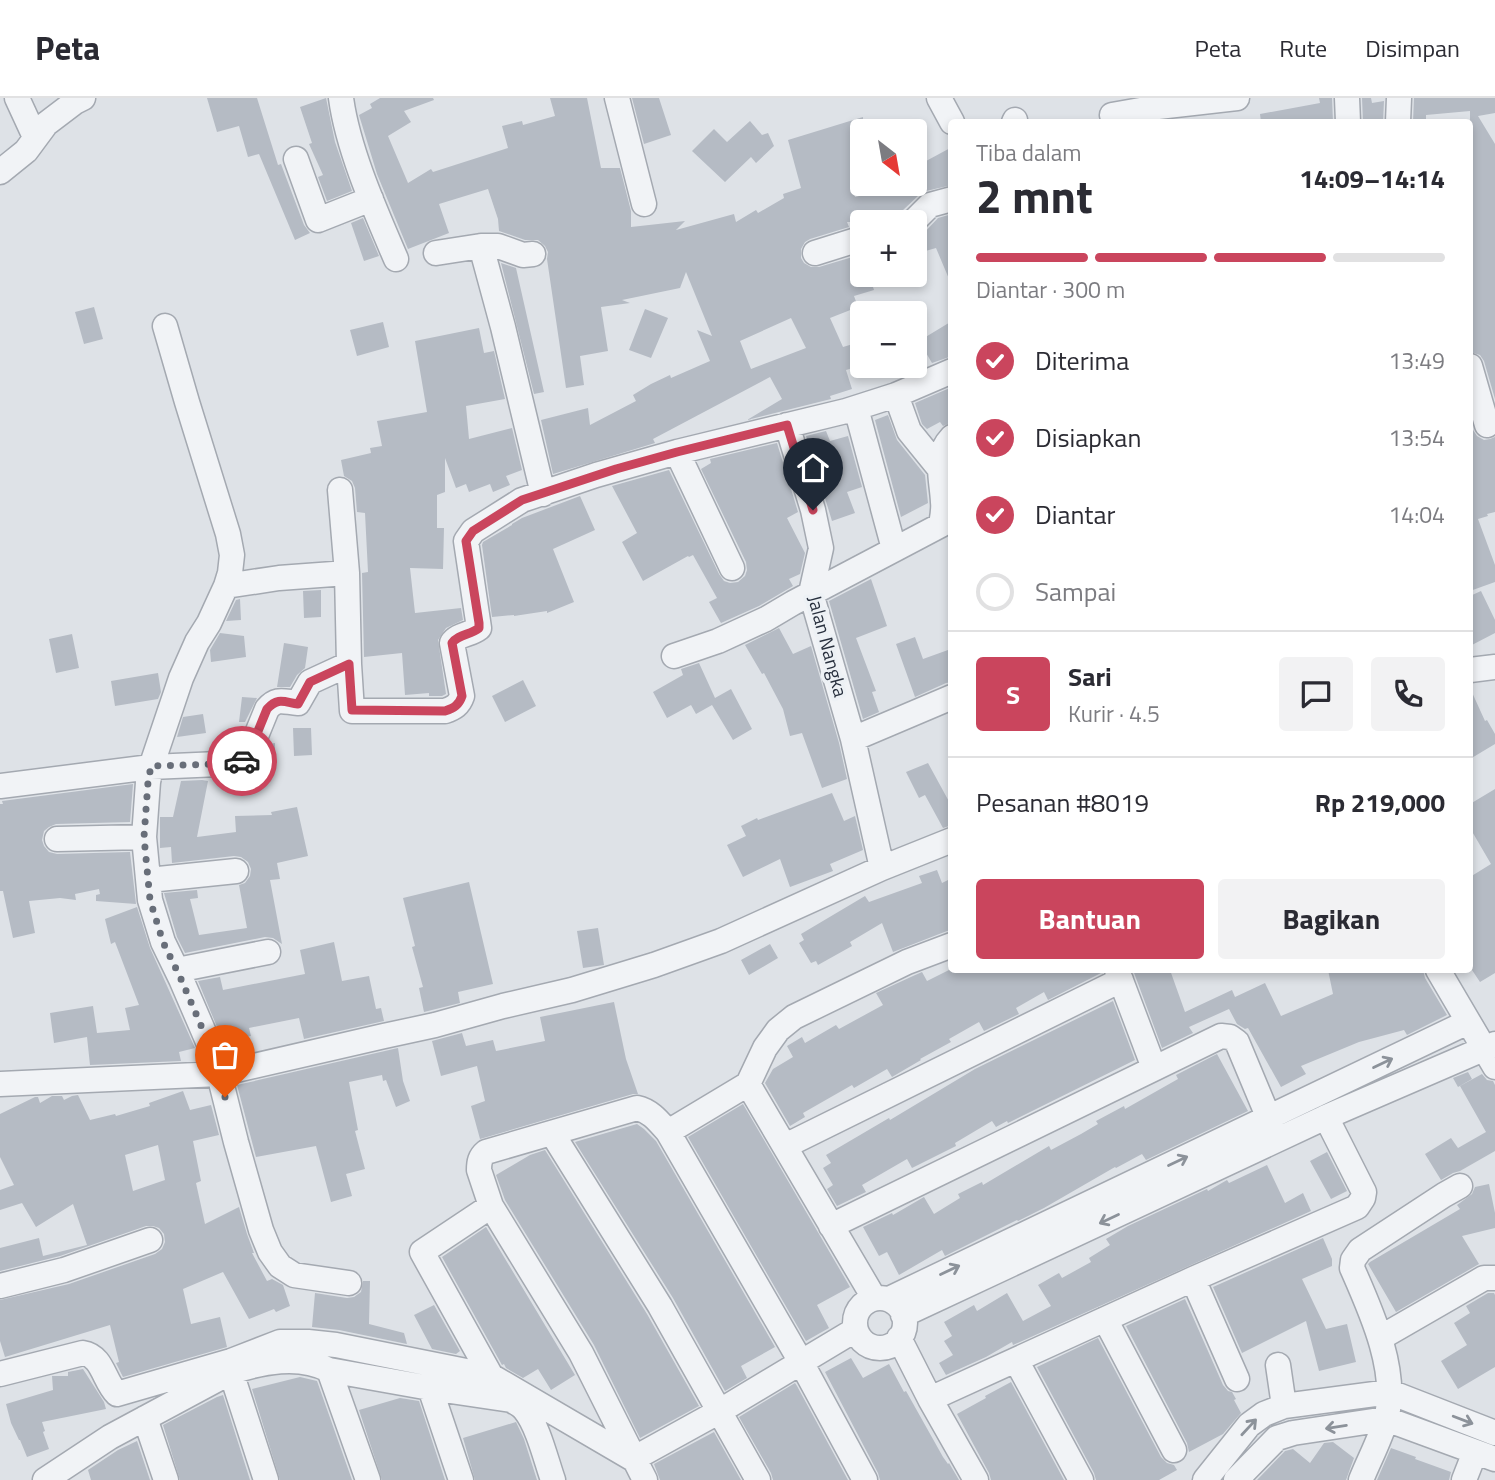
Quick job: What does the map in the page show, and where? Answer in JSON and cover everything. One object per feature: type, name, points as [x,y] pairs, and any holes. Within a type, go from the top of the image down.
[{"type":"street","points":[[17,98],[40,130]]},
{"type":"street","points":[[34,98],[40,130]]},
{"type":"street","points":[[0,172],[26,151],[40,130],[83,98]]},
{"type":"street","points":[[341,98],[349,135],[371,199],[396,259]]},
{"type":"street","points":[[617,98],[644,204]]},
{"type":"street","points":[[939,98],[950,119]]},
{"type":"street","points":[[1112,116],[1158,107],[1237,98]]},
{"type":"street","points":[[1347,98],[1348,119]]},
{"type":"street","points":[[1398,119],[1399,98]]},
{"type":"street","points":[[296,159],[318,220],[371,199]]},
{"type":"street","points":[[925,210],[930,205],[948,200]]},
{"type":"street","points":[[815,253],[850,242]]},
{"type":"street","points":[[481,246],[543,494]]},
{"type":"street","points":[[436,253],[498,246],[523,255],[533,254]]},
{"type":"street","points":[[166,326],[232,555],[226,586],[181,678],[151,766],[144,837],[150,900],[163,942],[209,1044],[270,1252],[280,1266],[294,1275],[349,1283]]},
{"type":"street","points":[[340,490],[347,573],[352,710],[445,711],[460,702],[462,696],[452,643],[479,628],[466,541],[473,531],[522,500],[596,475],[856,408],[896,396],[948,373]]},
{"type":"street","points":[[1473,376],[1487,425]]},
{"type":"street","points":[[896,396],[909,431],[939,468]]},
{"type":"street","points":[[856,408],[894,549]]},
{"type":"street","name":"Jalan Nangka","points":[[787,425],[813,510],[821,548],[811,593],[853,739],[882,868]]},
{"type":"street","points":[[674,656],[766,620],[811,593],[941,525],[944,504],[939,468],[944,445],[948,441]]},
{"type":"street","points":[[677,452],[732,568]]},
{"type":"street","points":[[226,586],[279,578],[347,573]]},
{"type":"street","points":[[0,786],[151,766],[219,764],[244,760],[271,704],[279,700],[298,704],[310,682],[349,664]]},
{"type":"street","points":[[1473,670],[1495,667]]},
{"type":"street","points":[[853,739],[948,699]]},
{"type":"street","points":[[57,839],[144,837]]},
{"type":"street","points":[[0,1084],[219,1074],[435,1025],[572,990],[654,965],[721,940],[948,842]]},
{"type":"street","points":[[149,880],[236,871]]},
{"type":"street","points":[[668,1132],[748,1084],[765,1048],[778,1030],[794,1017],[907,962],[948,947]]},
{"type":"street","points":[[177,970],[268,952]]},
{"type":"street","points":[[1273,1129],[1326,1116],[1423,1076],[1491,1054],[1468,1022],[1440,973]]},
{"type":"street","points":[[785,1146],[1119,975],[1154,1068]]},
{"type":"street","points":[[891,1313],[888,1346],[875,1347],[863,1341],[855,1330],[855,1317],[862,1305],[891,1313],[1273,1129],[1468,1022]]},
{"type":"street","points":[[831,1226],[1221,1036],[1230,1037],[1237,1042],[1273,1129]]},
{"type":"street","points":[[748,1084],[831,1226],[891,1313],[930,1399],[976,1480]]},
{"type":"street","points":[[639,1469],[581,1353],[491,1206],[479,1170],[481,1156],[486,1152],[637,1108],[652,1115],[668,1132],[801,1362],[865,1480]]},
{"type":"street","points":[[930,1399],[1357,1207],[1363,1199],[1362,1186],[1326,1116]]},
{"type":"street","points":[[552,1132],[660,1306],[758,1480]]},
{"type":"street","points":[[1361,1480],[1386,1419],[1390,1392],[1380,1338],[1352,1268],[1355,1255],[1460,1186]]},
{"type":"street","points":[[491,1206],[422,1252],[491,1376]]},
{"type":"street","points":[[0,1286],[78,1266],[150,1240]]},
{"type":"street","points":[[1380,1338],[1484,1278],[1495,1278]]},
{"type":"street","points":[[1193,1279],[1237,1379]]},
{"type":"street","points":[[1105,1319],[1174,1450]]},
{"type":"street","points":[[639,1469],[719,1410],[855,1330]]},
{"type":"street","points":[[0,1374],[89,1353],[97,1360],[109,1386],[117,1394],[230,1361],[281,1342],[336,1345],[491,1376],[639,1469]]},
{"type":"street","points":[[1016,1360],[1081,1480]]},
{"type":"street","points":[[53,1478],[110,1437],[231,1372],[274,1362],[303,1361],[329,1370],[510,1400],[519,1404],[533,1424],[553,1480]]},
{"type":"street","points":[[1278,1365],[1284,1406]]},
{"type":"street","points":[[329,1370],[368,1480]]},
{"type":"street","points":[[231,1372],[265,1480]]},
{"type":"street","points":[[430,1388],[461,1480]]},
{"type":"street","points":[[1205,1480],[1249,1425],[1264,1414],[1284,1406],[1390,1392],[1495,1433]]},
{"type":"street","points":[[145,1418],[166,1480]]},
{"type":"street","points":[[1236,1480],[1277,1438],[1293,1433],[1386,1419],[1485,1456],[1464,1480]]},
{"type":"building","points":[[207,98],[257,98],[278,165],[281,164],[304,225],[310,233],[295,240],[259,154],[248,157],[239,126],[217,132]]},
{"type":"building","points":[[326,98],[335,142],[352,191],[327,201],[318,177],[323,175],[309,144],[312,143],[300,107]]},
{"type":"building","points":[[380,98],[433,98],[434,100],[404,111],[411,122],[388,136],[408,183],[431,169],[433,172],[508,148],[502,126],[522,121],[523,125],[555,116],[550,98],[587,98],[601,168],[620,168],[631,211],[631,227],[685,221],[676,230],[734,214],[736,222],[756,210],[758,213],[784,198],[783,194],[801,188],[788,140],[850,121],[850,196],[918,196],[903,210],[850,210],[850,222],[847,222],[849,227],[810,239],[801,249],[801,258],[811,267],[850,258],[850,287],[873,287],[874,290],[854,296],[856,301],[850,301],[850,310],[830,318],[843,347],[850,345],[850,369],[846,370],[852,389],[830,396],[831,399],[747,420],[782,399],[770,377],[653,439],[655,443],[553,474],[541,420],[588,408],[590,425],[636,401],[633,395],[651,384],[710,361],[697,330],[712,336],[686,272],[680,288],[622,300],[630,303],[601,307],[608,351],[580,356],[584,385],[566,388],[545,246],[538,240],[525,240],[499,231],[488,189],[439,204],[449,233],[408,249],[377,174],[359,115],[372,108],[370,104]],"holes":[[[791,318],[806,348],[751,369],[740,341]]]},
{"type":"building","points":[[632,98],[659,98],[671,135],[644,144]]},
{"type":"building","points":[[1319,98],[1332,98],[1333,119],[1261,119],[1260,114],[1320,103]]},
{"type":"building","points":[[1362,98],[1371,98],[1372,103],[1384,101],[1383,119],[1363,119]]},
{"type":"building","points":[[1414,98],[1495,98],[1495,113],[1478,116],[1495,144],[1495,399],[1484,361],[1480,355],[1473,353],[1473,119],[1470,119],[1470,111],[1426,115],[1426,119],[1413,119]]},
{"type":"building","points":[[750,121],[762,135],[768,133],[774,146],[756,163],[751,157],[725,182],[692,151],[714,129],[727,142]]},
{"type":"building","points":[[948,149],[948,186],[928,191],[928,160]]},
{"type":"building","points":[[948,215],[948,276],[936,248],[927,251],[927,230],[938,218]]},
{"type":"building","points":[[363,218],[379,256],[364,261],[351,223]]},
{"type":"building","points":[[501,263],[516,268],[544,392],[534,394]]},
{"type":"building","points":[[94,307],[103,339],[84,344],[75,312]]},
{"type":"building","points":[[645,309],[668,318],[651,358],[629,350]]},
{"type":"building","points":[[383,322],[389,347],[357,356],[350,330]]},
{"type":"building","points":[[948,323],[948,357],[932,363],[927,355],[927,336]]},
{"type":"building","points":[[479,328],[484,353],[494,351],[505,399],[466,406],[469,439],[512,428],[522,470],[506,476],[510,485],[493,492],[490,484],[469,492],[466,484],[456,488],[445,458],[445,492],[437,495],[437,528],[444,528],[443,569],[410,568],[415,613],[461,608],[463,620],[446,628],[438,640],[446,694],[405,695],[402,653],[364,657],[362,573],[368,572],[365,513],[357,512],[355,488],[352,481],[344,476],[341,460],[371,453],[370,448],[382,446],[377,421],[427,412],[415,341]]},
{"type":"building","points":[[948,389],[948,424],[943,426],[940,422],[927,429],[922,424],[915,403]]},
{"type":"building","points":[[888,415],[897,440],[925,475],[928,503],[901,517],[875,420]]},
{"type":"building","points":[[1473,430],[1484,440],[1495,437],[1495,512],[1478,519],[1495,565],[1495,582],[1473,590]]},
{"type":"building","points":[[826,431],[830,441],[848,436],[862,487],[847,492],[855,513],[832,521],[806,436]]},
{"type":"building","points":[[777,443],[798,512],[787,518],[805,553],[800,574],[789,579],[793,586],[759,606],[721,623],[709,602],[717,598],[693,555],[643,581],[622,542],[637,533],[612,486],[669,470],[719,574],[724,581],[738,582],[745,576],[746,562],[701,469],[711,463],[710,459]]},
{"type":"building","points":[[580,496],[595,530],[553,549],[574,602],[547,613],[492,617],[483,542],[522,518]]},
{"type":"building","points":[[871,579],[887,626],[856,638],[876,691],[872,692],[879,712],[863,719],[829,601]]},
{"type":"building","points":[[321,590],[321,617],[304,618],[303,591]]},
{"type":"building","points":[[1481,591],[1495,620],[1495,633],[1473,644],[1473,595]]},
{"type":"building","points":[[240,599],[241,620],[226,621],[236,600]]},
{"type":"building","points":[[779,628],[793,654],[811,646],[839,743],[847,779],[822,788],[802,733],[790,736],[783,709],[745,645]]},
{"type":"building","points":[[220,633],[244,636],[246,657],[211,662],[210,650]]},
{"type":"building","points":[[72,634],[79,668],[56,673],[49,639]]},
{"type":"building","points":[[915,637],[923,659],[948,650],[948,683],[915,697],[896,644]]},
{"type":"building","points":[[284,643],[308,647],[305,668],[290,687],[277,687]]},
{"type":"building","points":[[699,663],[715,698],[731,689],[752,729],[733,740],[712,705],[696,714],[691,705],[667,718],[653,692],[683,675],[681,669]]},
{"type":"building","points":[[158,673],[161,692],[158,699],[115,706],[111,681]]},
{"type":"building","points":[[523,680],[536,706],[505,722],[492,696]]},
{"type":"building","points":[[1473,695],[1485,721],[1487,720],[1495,734],[1495,744],[1473,757]]},
{"type":"building","points":[[242,697],[257,698],[245,722],[239,722]]},
{"type":"building","points":[[203,714],[206,733],[177,737],[183,717]]},
{"type":"building","points":[[293,728],[311,728],[312,755],[294,756]]},
{"type":"building","points":[[275,743],[275,771],[256,772],[269,744]]},
{"type":"building","points":[[928,763],[948,800],[948,826],[943,828],[925,795],[919,798],[906,772]]},
{"type":"building","points":[[181,781],[208,781],[197,837],[236,832],[235,816],[272,815],[271,812],[297,807],[308,856],[277,863],[280,879],[270,880],[282,944],[273,938],[265,937],[185,953],[177,937],[164,893],[197,890],[198,898],[190,899],[199,935],[247,928],[239,885],[245,883],[250,876],[248,862],[234,856],[172,863],[171,847],[160,848],[160,817],[173,817]]},
{"type":"building","points":[[133,784],[130,822],[56,824],[44,831],[42,840],[49,852],[57,854],[130,852],[136,904],[96,901],[96,895],[100,894],[99,889],[75,894],[76,900],[60,898],[29,901],[35,933],[13,938],[3,891],[0,891],[2,801]]},
{"type":"building","points":[[1495,789],[1495,973],[1480,982],[1473,972],[1473,875],[1491,864],[1473,833],[1473,802]]},
{"type":"building","points":[[832,793],[844,821],[855,816],[863,850],[830,864],[833,871],[790,887],[780,859],[743,877],[727,845],[746,836],[741,826]]},
{"type":"building","points":[[937,870],[942,883],[948,880],[948,931],[893,952],[882,923],[850,942],[852,946],[818,965],[816,961],[811,963],[799,943],[804,940],[801,934],[865,896],[869,902],[922,883],[919,876]]},
{"type":"building","points":[[469,882],[493,984],[458,992],[460,1003],[424,1012],[419,988],[423,987],[403,898]]},
{"type":"building","points":[[137,907],[150,948],[195,1048],[179,1052],[181,1061],[90,1065],[87,1037],[54,1043],[50,1013],[93,1006],[97,1033],[130,1030],[125,1008],[139,1005],[115,942],[111,944],[105,919]]},
{"type":"building","points":[[598,928],[604,965],[583,968],[577,931]]},
{"type":"building","points":[[334,942],[342,981],[369,976],[376,1009],[381,1008],[384,1021],[304,1039],[299,1018],[249,1028],[251,1036],[238,1039],[244,1053],[229,1056],[198,981],[220,977],[223,990],[305,974],[300,950]]},
{"type":"building","points":[[770,944],[778,958],[749,975],[741,960]]},
{"type":"building","points":[[948,970],[948,973],[1101,973],[1048,1000],[1044,992],[1016,1008],[1019,1014],[984,1031],[979,1022],[892,1077],[887,1069],[854,1088],[852,1085],[803,1113],[805,1117],[790,1126],[765,1083],[773,1069],[793,1057],[787,1046],[802,1037],[805,1043],[836,1025],[839,1029],[883,1005],[876,993],[922,972],[927,981]]},
{"type":"building","points":[[1134,973],[1171,973],[1185,1012],[1232,990],[1235,997],[1265,983],[1281,1016],[1333,994],[1329,973],[1424,973],[1447,1015],[1407,1035],[1404,1030],[1359,1042],[1301,1066],[1306,1074],[1281,1087],[1248,1028],[1237,1024],[1229,1009],[1189,1027],[1193,1033],[1162,1048]]},
{"type":"building","points":[[1113,1001],[1135,1060],[1008,1123],[1007,1121],[996,1127],[992,1121],[955,1143],[956,1146],[912,1168],[907,1159],[862,1185],[866,1192],[837,1206],[827,1189],[833,1185],[823,1168],[831,1163],[826,1155],[975,1069]]},
{"type":"building","points":[[614,1002],[626,1059],[638,1094],[480,1139],[471,1106],[485,1101],[477,1066],[441,1076],[432,1041],[462,1033],[466,1046],[493,1040],[496,1051],[545,1041],[540,1017]]},
{"type":"building","points":[[398,1048],[403,1081],[410,1101],[396,1107],[382,1075],[349,1082],[358,1130],[355,1131],[365,1169],[346,1174],[352,1196],[331,1202],[316,1146],[256,1157],[237,1085]]},
{"type":"building","points":[[1217,1054],[1248,1111],[1146,1160],[1142,1154],[1018,1221],[945,1256],[942,1250],[899,1275],[887,1252],[879,1256],[863,1227],[892,1213],[893,1215],[924,1197],[934,1214],[960,1198],[958,1194],[982,1182],[983,1185],[1049,1146],[1051,1150],[1081,1134],[1098,1124],[1096,1121],[1124,1106],[1125,1109],[1178,1079],[1176,1075]]},
{"type":"building","points":[[1468,1072],[1472,1079],[1458,1087],[1453,1078]]},
{"type":"building","points":[[1482,1074],[1495,1085],[1495,1151],[1441,1180],[1425,1154],[1451,1138],[1458,1148],[1486,1132],[1460,1086]]},
{"type":"building","points":[[183,1091],[190,1110],[211,1105],[219,1135],[193,1141],[201,1181],[196,1183],[205,1224],[239,1207],[252,1253],[267,1281],[272,1279],[283,1285],[290,1306],[249,1319],[223,1272],[183,1289],[191,1324],[220,1317],[227,1347],[123,1377],[116,1363],[119,1362],[110,1325],[5,1357],[0,1341],[0,1300],[69,1284],[155,1254],[162,1249],[165,1242],[164,1234],[159,1228],[146,1226],[60,1256],[0,1271],[0,1248],[39,1238],[43,1256],[87,1245],[73,1204],[36,1227],[22,1203],[0,1210],[0,1190],[14,1185],[0,1157],[0,1114],[35,1097],[38,1097],[40,1103],[52,1096],[62,1096],[64,1100],[78,1095],[90,1120],[115,1114],[116,1116],[150,1106],[149,1103]],"holes":[[[158,1145],[165,1180],[133,1191],[125,1155]]]},
{"type":"building","points":[[743,1104],[850,1287],[817,1305],[829,1328],[806,1341],[688,1137]]},
{"type":"building","points":[[637,1124],[656,1141],[775,1347],[741,1366],[747,1378],[725,1391],[673,1298],[575,1142]]},
{"type":"building","points":[[545,1150],[647,1314],[699,1406],[640,1438],[594,1345],[505,1200],[496,1175],[530,1155]]},
{"type":"building","points":[[1327,1152],[1347,1191],[1331,1199],[1310,1161]]},
{"type":"building","points":[[1267,1165],[1285,1203],[1303,1193],[1311,1211],[1013,1345],[1012,1342],[946,1375],[939,1363],[953,1355],[944,1341],[952,1336],[944,1322],[974,1305],[977,1311],[1007,1293],[1023,1321],[1051,1306],[1038,1285],[1059,1273],[1062,1278],[1091,1262],[1089,1258],[1110,1245],[1106,1239],[1207,1189],[1208,1191],[1227,1180],[1229,1183]]},
{"type":"building","points":[[1489,1184],[1495,1228],[1462,1236],[1479,1264],[1396,1312],[1368,1264],[1460,1209],[1457,1205],[1472,1194],[1475,1187]]},
{"type":"building","points":[[486,1227],[575,1375],[551,1390],[538,1369],[523,1378],[502,1365],[442,1257]]},
{"type":"building","points":[[1323,1238],[1332,1259],[1332,1266],[1302,1279],[1326,1329],[1347,1324],[1356,1362],[1319,1371],[1306,1321],[1242,1353],[1213,1287]]},
{"type":"building","points":[[363,1281],[370,1281],[369,1324],[404,1333],[407,1344],[312,1327],[315,1293],[354,1297],[361,1292]]},
{"type":"building","points":[[1488,1293],[1495,1295],[1495,1367],[1458,1389],[1441,1361],[1467,1345],[1454,1323],[1470,1313],[1466,1306]]},
{"type":"building","points":[[1185,1299],[1223,1385],[1232,1392],[1241,1413],[1223,1434],[1189,1452],[1187,1443],[1126,1326]]},
{"type":"building","points":[[434,1305],[460,1351],[456,1354],[432,1349],[414,1315]]},
{"type":"building","points":[[1098,1338],[1161,1457],[1177,1470],[1159,1480],[1096,1480],[1037,1367]]},
{"type":"building","points":[[851,1358],[863,1378],[889,1364],[959,1480],[880,1480],[825,1372]]},
{"type":"building","points":[[83,1369],[106,1409],[42,1422],[49,1449],[27,1457],[11,1423],[6,1404],[53,1390],[52,1376],[68,1376],[68,1372]]},
{"type":"building","points":[[300,1377],[317,1381],[352,1480],[280,1480],[252,1389]]},
{"type":"building","points":[[1011,1382],[1064,1480],[991,1480],[957,1414]]},
{"type":"building","points":[[795,1383],[848,1480],[773,1480],[739,1417]]},
{"type":"building","points":[[223,1395],[250,1480],[180,1480],[163,1425]]},
{"type":"building","points":[[400,1398],[419,1401],[445,1480],[382,1480],[359,1410]]},
{"type":"building","points":[[516,1422],[537,1480],[475,1480],[463,1438]]},
{"type":"building","points":[[714,1432],[741,1480],[660,1480],[654,1464]]},
{"type":"building","points":[[137,1441],[150,1480],[91,1480],[88,1470]]},
{"type":"building","points":[[1333,1442],[1354,1458],[1346,1480],[1257,1480],[1285,1451],[1293,1449],[1310,1463],[1324,1443]]},
{"type":"building","points":[[1391,1448],[1451,1472],[1449,1480],[1377,1480]]},
{"type":"way so far","points":[[225,1097],[209,1044],[163,942],[150,900],[144,837],[151,766],[242,761]]},
{"type":"route","points":[[242,761],[247,758],[271,704],[279,700],[298,704],[310,682],[349,664],[352,710],[445,711],[460,702],[462,696],[452,643],[479,628],[466,541],[473,531],[522,500],[616,469],[787,425],[813,510]]}]
